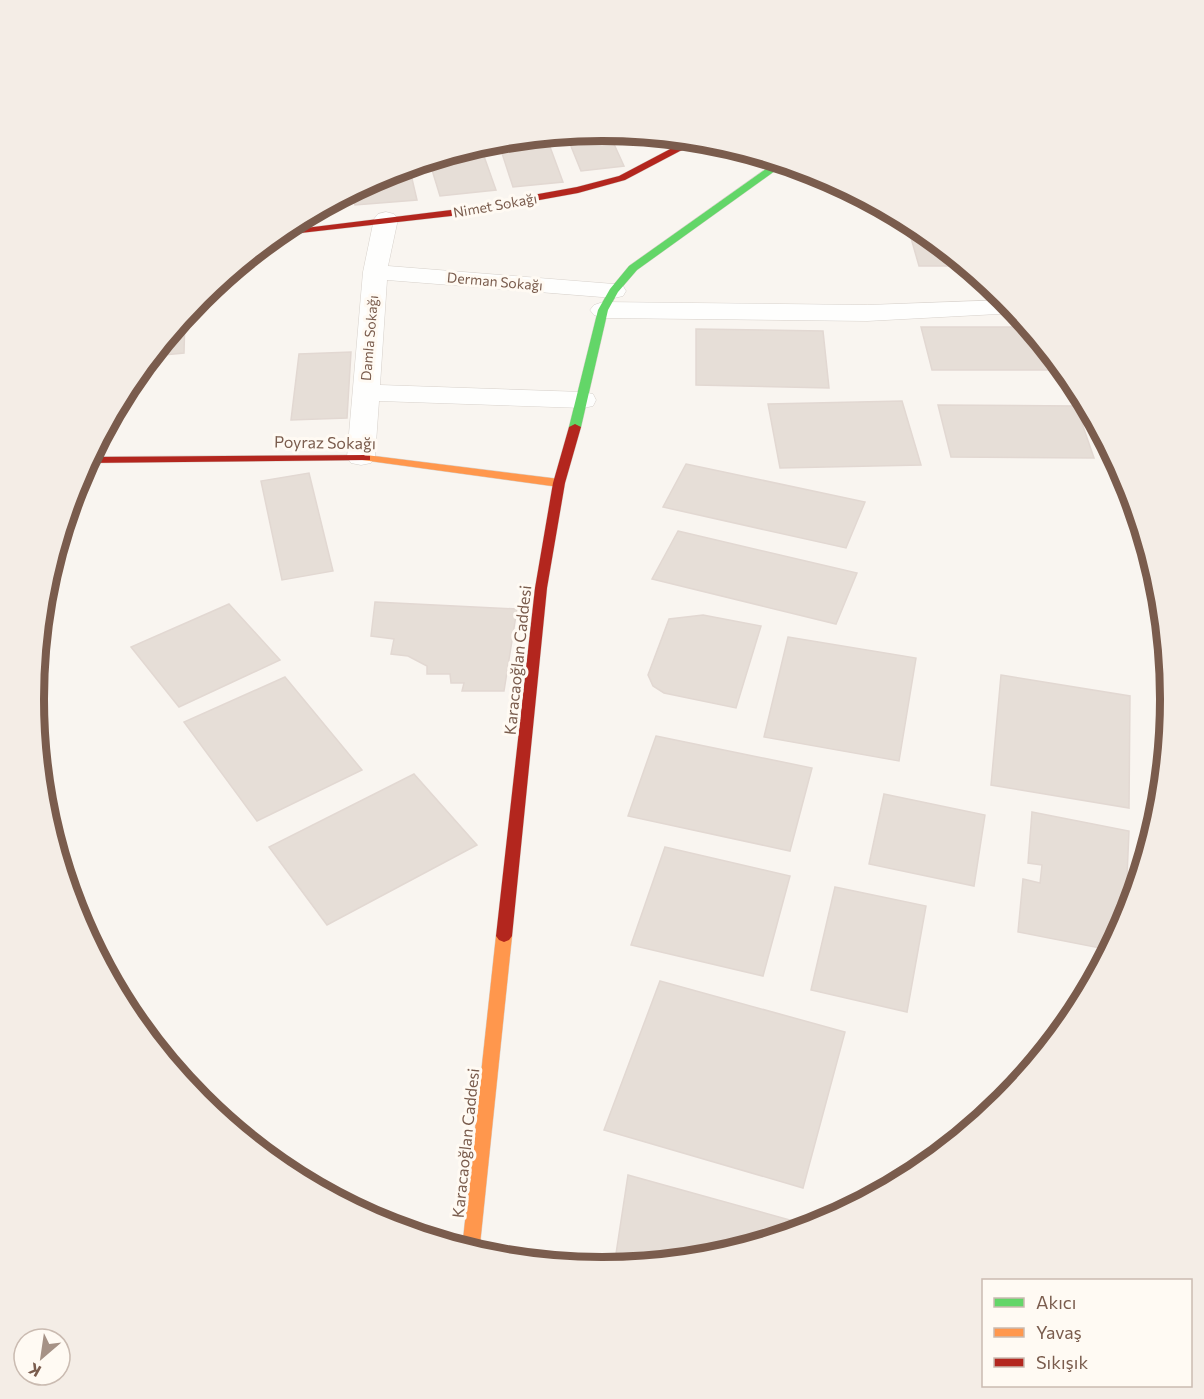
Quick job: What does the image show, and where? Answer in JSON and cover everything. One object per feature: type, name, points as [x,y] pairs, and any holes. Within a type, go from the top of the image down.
[{"type":"street","name":"Nimet Sokağı","points":[[299,231],[451,213],[578,190],[622,178],[685,148]]},
{"type":"street","name":"Karacaoğlan Caddesi","points":[[471,1242],[540,600],[559,483],[584,400],[609,300],[633,268],[773,168]]},
{"type":"street","name":"Damla Sokağı","points":[[361,457],[375,272],[386,219]]},
{"type":"street","name":"Derman Sokağı","points":[[375,272],[609,300],[867,313],[999,307]]},
{"type":"street","points":[[365,392],[584,400]]},
{"type":"street","name":"Poyraz Sokağı","points":[[98,460],[361,457],[559,483]]},
{"type":"building","points":[[613,141],[624,166],[581,171],[569,142]]},
{"type":"building","points":[[549,144],[563,182],[513,187],[501,151]]},
{"type":"building","points":[[483,154],[496,190],[440,196],[431,168]]},
{"type":"building","points":[[411,175],[417,200],[355,205],[354,199]]},
{"type":"building","points":[[910,234],[954,266],[919,266]]},
{"type":"building","points":[[921,327],[1018,327],[1052,370],[932,370]]},
{"type":"building","points":[[185,328],[184,353],[163,355]]},
{"type":"building","points":[[696,329],[823,331],[829,388],[696,385]]},
{"type":"building","points":[[351,352],[347,418],[291,420],[299,354]]},
{"type":"building","points":[[902,401],[921,465],[780,468],[768,404]]},
{"type":"building","points":[[938,405],[1076,406],[1094,458],[951,457]]},
{"type":"building","points":[[686,464],[865,502],[846,548],[663,507]]},
{"type":"building","points":[[309,473],[333,571],[282,580],[261,481]]},
{"type":"building","points":[[678,531],[857,573],[836,624],[652,579]]},
{"type":"building","points":[[375,602],[517,609],[504,691],[462,691],[464,683],[451,683],[450,674],[427,674],[427,666],[408,656],[391,654],[394,639],[371,636]]},
{"type":"building","points":[[229,604],[280,660],[179,707],[131,647]]},
{"type":"building","points":[[703,615],[761,626],[736,708],[664,693],[653,686],[648,675],[669,619]]},
{"type":"building","points":[[788,637],[916,658],[899,761],[764,737]]},
{"type":"building","points":[[1001,675],[1130,696],[1129,808],[991,785]]},
{"type":"building","points":[[285,677],[362,770],[257,821],[184,722]]},
{"type":"building","points":[[656,736],[812,768],[790,851],[628,816]]},
{"type":"building","points":[[414,774],[477,845],[327,925],[269,847]]},
{"type":"building","points":[[884,794],[985,815],[974,886],[869,864]]},
{"type":"building","points":[[1032,812],[1129,831],[1126,891],[1102,948],[1018,932],[1023,879],[1040,883],[1042,865],[1028,863]]},
{"type":"building","points":[[665,847],[790,876],[763,976],[631,945]]},
{"type":"building","points":[[835,887],[926,906],[907,1012],[811,990]]},
{"type":"building","points":[[660,981],[845,1032],[803,1188],[604,1130]]},
{"type":"building","points":[[628,1175],[797,1222],[747,1239],[711,1247],[675,1253],[615,1258]]},
{"type":"traffic: fast","points":[[575,427],[603,310],[614,291],[633,268],[773,168]]},
{"type":"traffic: slow","points":[[366,458],[559,483]]},
{"type":"traffic: slow","points":[[472,1242],[504,936]]},
{"type":"traffic: jam","points":[[298,231],[451,213],[578,190],[622,178],[683,147]]},
{"type":"traffic: jam","points":[[504,936],[541,588],[559,483],[575,427]]},
{"type":"traffic: jam","points":[[98,460],[366,458]]}]
